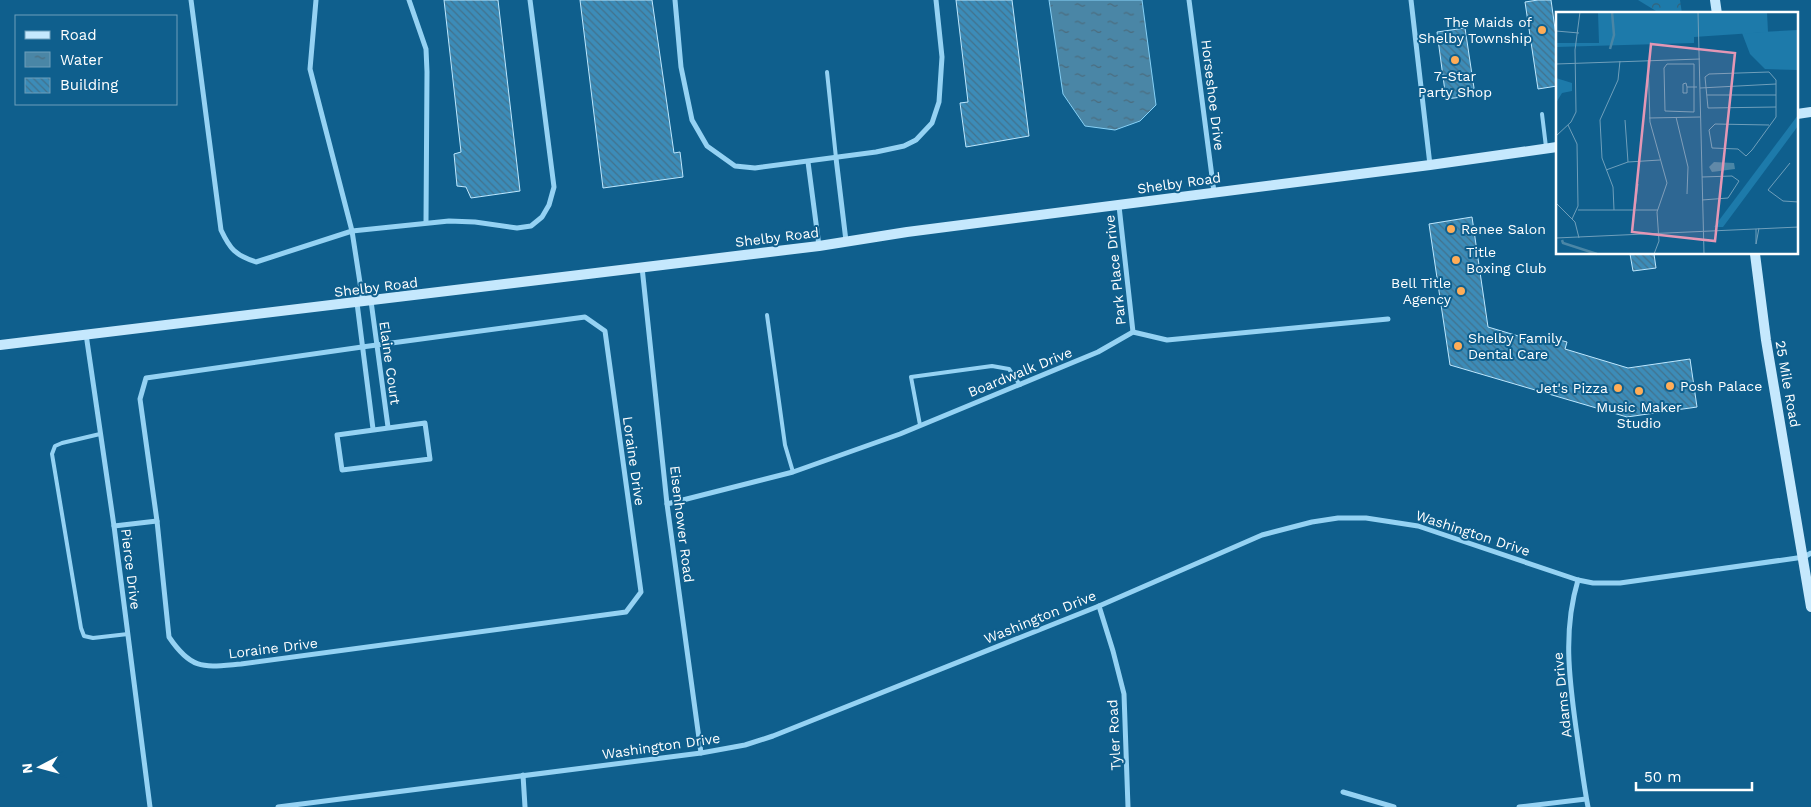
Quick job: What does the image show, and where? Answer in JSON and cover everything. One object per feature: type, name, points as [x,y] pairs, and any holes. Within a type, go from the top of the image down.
[{"type":"street","points":[[191,0],[221,230],[229,247],[241,257],[256,262],[352,231],[426,222],[475,222],[517,228],[531,226],[542,217],[549,205],[554,187],[530,0]]},
{"type":"street","points":[[316,0],[310,69],[352,231],[364,302]]},
{"type":"street","points":[[409,0],[426,49],[426,222]]},
{"type":"street","points":[[675,0],[681,67],[692,120],[707,146],[735,166],[755,168],[836,158],[904,146],[916,140],[932,123],[939,102],[942,57],[936,0]]},
{"type":"street","name":"Horseshoe Drive","points":[[1189,0],[1214,192]]},
{"type":"street","points":[[1411,0],[1430,166]]},
{"type":"street","points":[[1798,114],[1811,112]]},
{"type":"street","name":"Shelby Road","points":[[0,345],[819,246],[907,232],[1430,166],[1552,148]]},
{"type":"street","points":[[836,158],[846,241]]},
{"type":"street","points":[[808,162],[819,246]]},
{"type":"street","name":"Park Place Drive","points":[[1119,206],[1133,332]]},
{"type":"street","name":"25 Mile Road","points":[[1755,255],[1766,340],[1808,557],[1811,607]]},
{"type":"street","name":"Eisenhower Road","points":[[642,267],[668,504],[701,753]]},
{"type":"street","name":"Elaine Court","points":[[364,302],[376,345],[388,427]]},
{"type":"street","name":"Elaine Court","points":[[364,302],[362,347],[373,429]]},
{"type":"street","name":"Loraine Drive","points":[[585,317],[605,330],[640,592],[626,612],[241,664],[211,666],[194,664],[180,653],[169,638],[157,521],[140,399],[146,378],[362,347],[585,317]]},
{"type":"street","points":[[1133,332],[1167,340],[1388,319]]},
{"type":"street","name":"Boardwalk Drive","points":[[668,504],[793,472],[920,425],[1020,385],[1098,352],[1133,332]]},
{"type":"street","name":"Pierce Drive","points":[[86,334],[114,526],[150,807]]},
{"type":"street","points":[[425,423],[430,459],[342,470],[337,434],[373,429],[425,423]]},
{"type":"street","name":"Washington Drive","points":[[278,807],[701,753],[745,745],[773,736],[1099,606],[1262,535],[1312,522],[1338,518],[1366,518],[1418,526],[1578,580],[1593,583],[1620,583],[1808,557]]},
{"type":"street","points":[[114,526],[157,521]]},
{"type":"street","name":"Adams Drive","points":[[1578,580],[1572,600],[1568,625],[1568,670],[1588,807]]},
{"type":"street","name":"Tyler Road","points":[[1099,606],[1124,694],[1128,807]]},
{"type":"street","points":[[523,775],[525,807]]},
{"type":"street","points":[[1343,792],[1394,807]]},
{"type":"street","points":[[1519,807],[1586,799]]},
{"type":"lane","points":[[827,72],[836,158]]},
{"type":"lane","points":[[1542,114],[1552,148]]},
{"type":"lane","points":[[768,315],[785,445],[793,472]]},
{"type":"lane","points":[[920,425],[911,377],[992,366],[1009,369],[1020,385]]},
{"type":"lane","points":[[100,434],[62,443],[55,446],[52,454],[81,628],[84,636],[92,638],[128,634]]},
{"type":"green space","points":[[1638,0],[1680,0],[1682,12],[1658,12]]},
{"type":"water","points":[[1049,0],[1142,0],[1156,105],[1140,121],[1115,130],[1085,126],[1063,94]]},
{"type":"building","points":[[444,0],[498,0],[520,191],[471,198],[466,187],[457,186],[454,154],[461,152]]},
{"type":"building","points":[[580,0],[652,0],[674,153],[680,152],[683,177],[603,188]]},
{"type":"building","points":[[956,0],[1012,0],[1029,136],[966,147],[960,103],[968,102]]},
{"type":"building","points":[[1551,0],[1556,36],[1556,86],[1538,89],[1525,2]]},
{"type":"building","name":"7-Star Party Shop","points":[[1465,28],[1474,88],[1470,96],[1446,99],[1437,32]]},
{"type":"building","points":[[1472,217],[1488,327],[1542,343],[1545,336],[1567,342],[1565,349],[1628,368],[1690,359],[1697,407],[1627,417],[1450,365],[1429,224]]},
{"type":"building","points":[[1630,255],[1654,255],[1656,268],[1633,271]]},
{"type":"place","name":"The Maids of Shelby Township","points":[[1542,30]]},
{"type":"place","name":"7-Star Party Shop","points":[[1455,60]]},
{"type":"place","name":"Renee Salon","points":[[1451,229]]},
{"type":"place","name":"Title Boxing Club","points":[[1456,260]]},
{"type":"place","name":"Bell Title Agency","points":[[1461,291]]},
{"type":"place","name":"Shelby Family Dental Care","points":[[1458,346]]},
{"type":"place","name":"Posh Palace","points":[[1670,386]]},
{"type":"place","name":"Jet's Pizza","points":[[1618,388]]},
{"type":"place","name":"Music Maker Studio","points":[[1639,391]]}]
